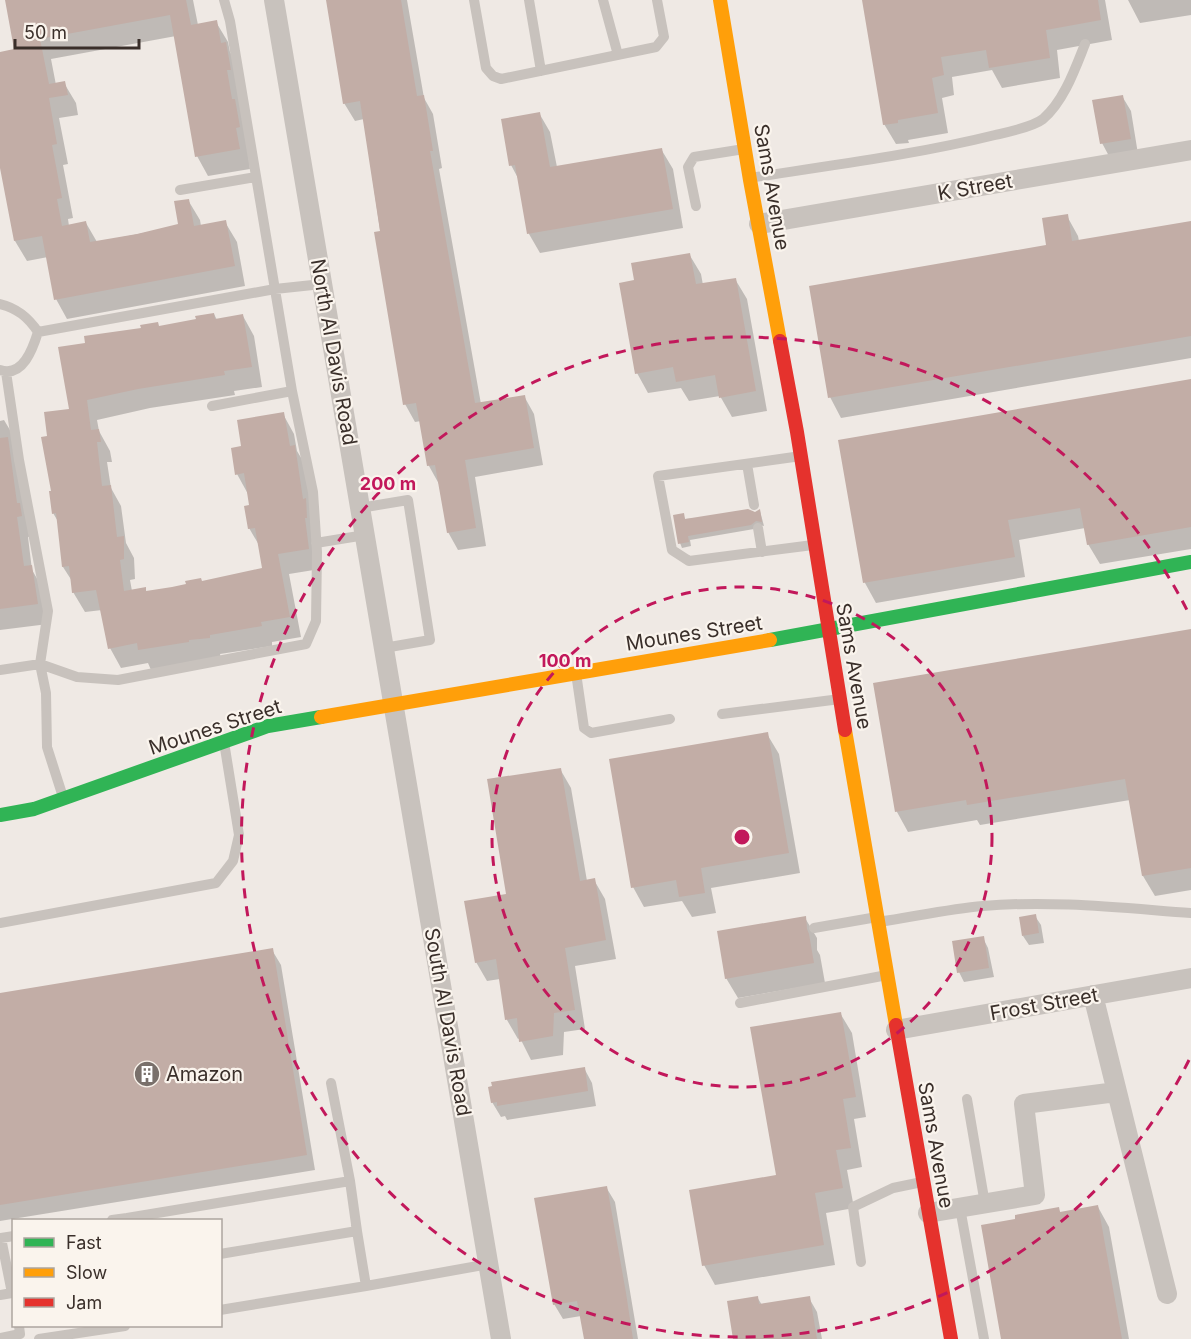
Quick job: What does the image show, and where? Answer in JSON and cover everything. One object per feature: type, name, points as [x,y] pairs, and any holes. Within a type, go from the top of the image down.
[{"type":"street","name":"North Al Davis Road","points":[[274,0],[394,705]]},
{"type":"street","name":"Sams Avenue","points":[[720,0],[801,456],[828,630],[951,1339]]},
{"type":"street","name":"K Street","points":[[759,224],[1191,150]]},
{"type":"street","name":"Mounes Street","points":[[0,815],[34,809],[268,726],[828,630],[1191,562]]},
{"type":"street","name":"South Al Davis Road","points":[[394,705],[501,1339]]},
{"type":"street","name":"Frost Street","points":[[896,1030],[1191,978]]},
{"type":"street","points":[[1093,995],[1167,1293]]},
{"type":"street","points":[[928,1213],[1035,1195],[1023,1104],[1116,1092]]},
{"type":"lane","points":[[0,670],[40,663],[77,677],[118,680],[306,644],[315,621],[316,543],[313,492],[292,391],[230,21],[224,0]]},
{"type":"lane","points":[[474,0],[486,68],[493,76],[501,79],[656,47],[664,37],[657,0]]},
{"type":"lane","points":[[529,0],[541,70]]},
{"type":"lane","points":[[603,0],[618,55]]},
{"type":"lane","points":[[750,178],[950,146],[1041,121],[1065,89],[1085,44]]},
{"type":"lane","points":[[696,207],[688,167],[694,157],[745,149]]},
{"type":"lane","points":[[180,190],[256,177]]},
{"type":"lane","points":[[38,332],[275,290],[322,284]]},
{"type":"lane","points":[[0,304],[12,306],[30,320],[38,332]]},
{"type":"lane","points":[[38,332],[31,354],[20,367],[3,371],[48,612],[40,663],[46,693],[47,747],[64,799]]},
{"type":"lane","points":[[212,406],[292,391]]},
{"type":"lane","points":[[801,456],[658,476],[672,550],[689,561],[815,544]]},
{"type":"lane","points":[[747,464],[754,505]]},
{"type":"lane","points":[[360,508],[408,500],[430,640],[384,648]]},
{"type":"lane","points":[[758,528],[762,552]]},
{"type":"lane","points":[[316,543],[365,535]]},
{"type":"lane","points":[[576,673],[584,728],[591,733],[670,719]]},
{"type":"lane","points":[[722,714],[840,699]]},
{"type":"lane","points":[[0,923],[216,883],[233,861],[239,835],[224,742]]},
{"type":"lane","points":[[814,928],[983,906],[1044,904],[1142,908],[1191,913]]},
{"type":"lane","points":[[740,1003],[887,975]]},
{"type":"lane","points":[[331,1083],[350,1181],[366,1286]]},
{"type":"lane","points":[[967,1099],[985,1204]]},
{"type":"lane","points":[[127,1219],[350,1181]]},
{"type":"lane","points":[[861,1262],[853,1207],[893,1188],[923,1182]]},
{"type":"lane","points":[[960,1208],[984,1339]]},
{"type":"lane","points":[[222,1254],[357,1231],[356,1225]]},
{"type":"lane","points":[[1,1238],[12,1292]]},
{"type":"lane","points":[[222,1310],[489,1264]]},
{"type":"lane","points":[[0,1338],[20,1330],[38,1339],[118,1327]]},
{"type":"building","points":[[5,0],[186,0],[191,25],[217,20],[221,43],[226,42],[231,70],[227,70],[240,127],[236,128],[240,149],[195,157],[170,15],[40,39],[49,84],[65,81],[68,95],[49,98],[57,144],[52,145],[62,198],[57,199],[62,226],[86,221],[90,242],[137,234],[178,224],[174,201],[189,199],[194,226],[226,220],[235,266],[54,300],[42,236],[14,241],[0,168],[0,52],[14,49]]},
{"type":"building","points":[[326,0],[401,0],[417,96],[424,95],[433,151],[430,151],[475,403],[525,395],[534,448],[465,460],[476,528],[447,533],[435,465],[427,466],[416,403],[403,405],[374,232],[380,231],[360,101],[343,104]]},
{"type":"building","points":[[862,0],[1098,0],[1101,20],[1046,30],[1050,58],[989,68],[986,50],[941,57],[944,75],[932,78],[938,113],[883,125]]},
{"type":"building","points":[[1123,95],[1131,139],[1100,144],[1092,100]]},
{"type":"building","points":[[540,112],[550,167],[662,148],[673,209],[527,234],[515,165],[509,166],[501,119]]},
{"type":"building","points":[[1068,214],[1072,241],[1191,221],[1191,336],[828,398],[809,286],[1046,245],[1042,218]]},
{"type":"building","points":[[690,253],[696,284],[736,278],[756,391],[719,398],[715,375],[676,382],[673,367],[635,374],[619,283],[634,280],[631,263]]},
{"type":"building","points":[[214,313],[215,319],[243,314],[252,367],[224,371],[225,375],[87,400],[91,430],[99,429],[101,442],[97,442],[102,486],[111,485],[117,537],[124,536],[124,559],[120,560],[124,591],[146,587],[146,591],[172,587],[186,584],[185,581],[201,578],[202,581],[262,568],[255,528],[248,529],[244,506],[249,505],[244,473],[235,475],[231,448],[241,446],[237,420],[284,412],[290,446],[295,445],[303,499],[306,498],[307,518],[305,518],[309,549],[278,554],[290,617],[261,622],[262,626],[210,635],[210,638],[189,640],[189,642],[138,650],[137,643],[108,649],[96,590],[72,593],[69,566],[62,567],[56,513],[52,514],[49,491],[51,491],[41,437],[47,436],[44,412],[69,409],[58,347],[85,343],[84,336],[141,328],[140,325],[158,322],[159,326]]},
{"type":"building","points":[[1191,379],[1191,527],[1087,545],[1080,508],[1008,520],[1015,557],[863,583],[838,440]]},
{"type":"building","points":[[8,437],[17,503],[20,503],[22,516],[17,517],[24,566],[32,565],[38,604],[0,609],[0,438]]},
{"type":"building","points":[[748,509],[755,512],[760,509],[762,522],[756,521],[751,525],[688,536],[689,542],[678,544],[673,515],[684,513],[685,519]]},
{"type":"building","points":[[1191,629],[1191,868],[1142,876],[1125,779],[967,805],[966,800],[895,812],[873,683]]},
{"type":"building","points":[[768,732],[789,853],[701,868],[705,893],[679,897],[676,880],[631,888],[609,759]]},
{"type":"building","points":[[561,768],[580,881],[595,878],[606,940],[565,948],[575,1010],[554,1013],[553,1036],[519,1042],[517,1018],[505,1020],[496,959],[475,963],[464,901],[506,894],[487,779]]},
{"type":"building","points":[[1036,914],[1039,933],[1022,936],[1019,917]]},
{"type":"building","points":[[806,916],[814,963],[725,979],[717,931]]},
{"type":"building","points":[[984,936],[989,968],[957,973],[952,941]]},
{"type":"building","name":"Amazon","points":[[273,948],[307,1155],[0,1205],[0,993]]},
{"type":"building","points":[[841,1012],[856,1097],[843,1099],[851,1148],[836,1150],[843,1188],[815,1193],[824,1245],[702,1266],[689,1190],[776,1175],[750,1027]]},
{"type":"building","points":[[585,1067],[588,1091],[497,1106],[497,1102],[491,1103],[488,1087],[492,1086],[491,1082]]},
{"type":"building","points":[[607,1186],[633,1339],[584,1339],[577,1301],[553,1305],[534,1198]]},
{"type":"building","points":[[1098,1205],[1122,1339],[1001,1339],[981,1225],[1015,1219],[1015,1215],[1059,1207],[1060,1212]]},
{"type":"building","points":[[758,1296],[759,1304],[810,1296],[817,1339],[733,1339],[727,1301]]},
{"type":"traffic: fast","points":[[770,640],[1191,562]]},
{"type":"traffic: fast","points":[[0,815],[34,809],[268,726],[321,717]]},
{"type":"traffic: slow","points":[[720,0],[780,341]]},
{"type":"traffic: slow","points":[[321,717],[770,640]]},
{"type":"traffic: slow","points":[[845,730],[896,1025]]},
{"type":"traffic: jam","points":[[780,341],[845,730]]},
{"type":"traffic: jam","points":[[896,1025],[951,1339]]},
{"type":"place","name":"Amazon","points":[[147,1074]]}]
